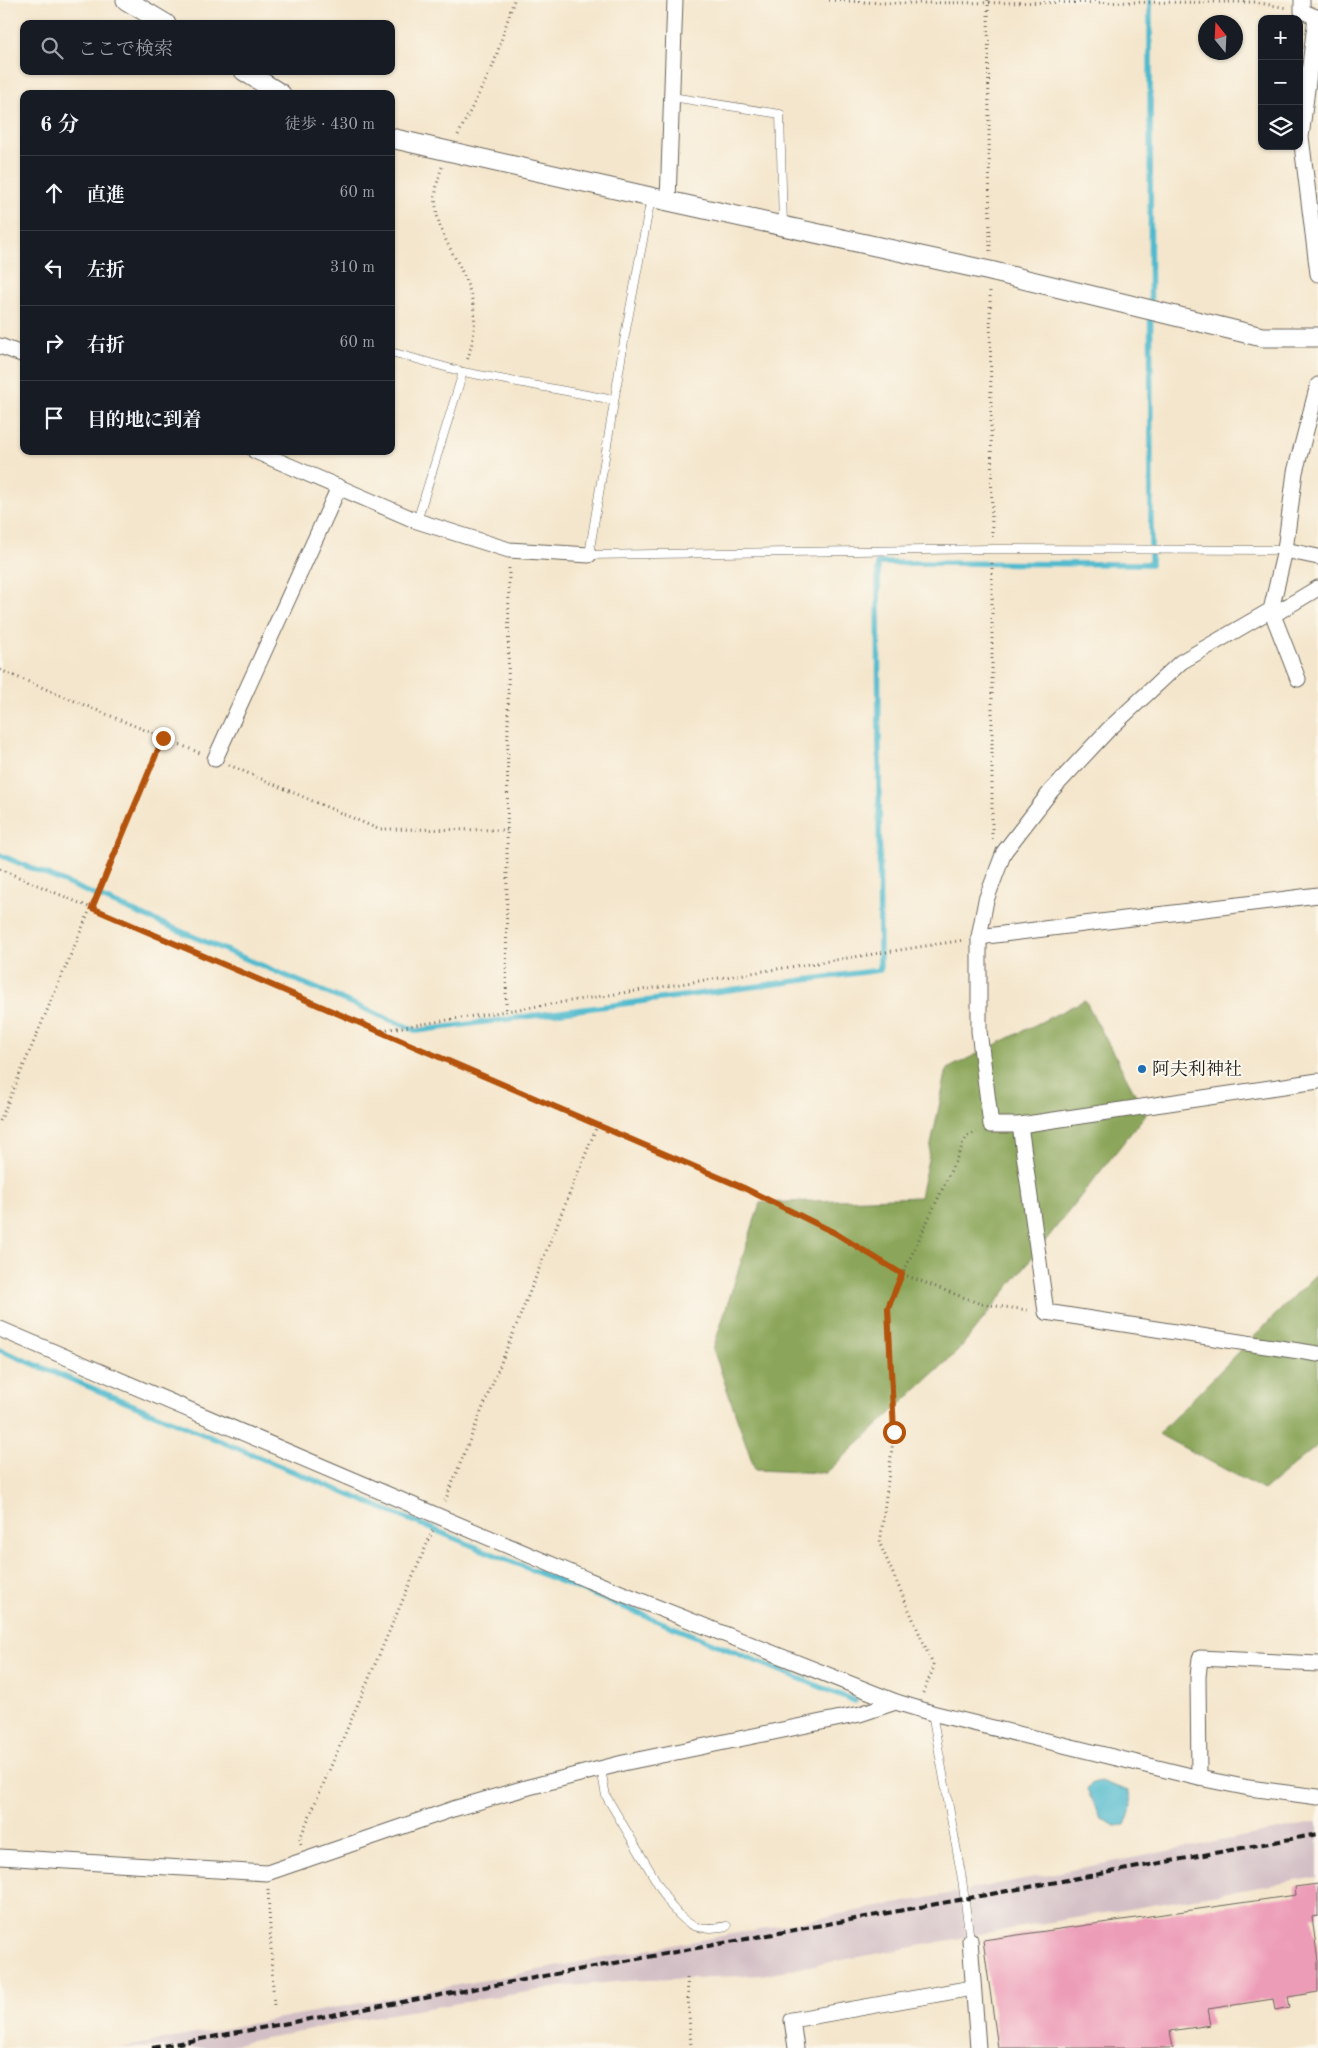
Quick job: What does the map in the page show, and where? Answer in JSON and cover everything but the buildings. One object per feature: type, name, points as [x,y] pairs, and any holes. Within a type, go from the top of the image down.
[{"type":"street","points":[[126,0],[159,20]]},
{"type":"street","points":[[659,199],[672,97],[675,0]]},
{"type":"street","points":[[1310,12],[1301,137],[1318,274]]},
{"type":"street","points":[[250,75],[275,90]]},
{"type":"street","points":[[395,139],[659,199],[990,270],[1262,337],[1318,337]]},
{"type":"street","points":[[0,346],[20,354]]},
{"type":"street","points":[[1298,679],[1272,612],[1285,550],[1295,472],[1318,385]]},
{"type":"street","points":[[264,455],[417,521],[509,550],[589,555]]},
{"type":"street","points":[[215,759],[339,487]]},
{"type":"street","points":[[1285,550],[1318,557]]},
{"type":"street","points":[[1318,588],[1181,662],[1108,730],[1051,792],[1004,852],[986,900],[979,937],[979,1031],[991,1126],[1020,1125],[1318,1081]]},
{"type":"street","points":[[979,937],[1318,895]]},
{"type":"street","points":[[1020,1125],[1046,1312],[1318,1354]]},
{"type":"street","points":[[0,1329],[588,1580],[896,1702],[932,1713],[1199,1778],[1248,1788],[1318,1796]]},
{"type":"street","points":[[1199,1778],[1198,1677],[1200,1658],[1318,1664]]},
{"type":"street","points":[[0,1857],[267,1873],[462,1806],[601,1769],[860,1714],[896,1702]]},
{"type":"street","points":[[970,1940],[972,1988],[978,2048]]},
{"type":"street","points":[[796,2048],[792,2020],[972,1988]]},
{"type":"lane","points":[[672,97],[780,114],[783,226]]},
{"type":"lane","points":[[659,199],[614,400],[589,555],[992,549],[1285,550]]},
{"type":"lane","points":[[395,353],[463,372],[614,400]]},
{"type":"lane","points":[[417,521],[463,372]]},
{"type":"lane","points":[[932,1713],[962,1879],[970,1940]]},
{"type":"lane","points":[[601,1769],[606,1796],[671,1906],[683,1921],[697,1929],[727,1926]]},
{"type":"path","points":[[463,372],[473,340],[474,312],[466,281],[438,227],[434,205],[438,178],[447,152],[466,122],[493,66],[514,0]]},
{"type":"path","points":[[829,0],[885,2],[1254,2],[1310,12]]},
{"type":"path","points":[[988,1],[990,270]]},
{"type":"path","points":[[506,1009],[509,550]]},
{"type":"path","points":[[0,670],[378,829],[507,830]]},
{"type":"path","points":[[0,1121],[163,738]]},
{"type":"path","points":[[0,869],[744,1188],[835,1233],[902,1274],[981,1304],[1046,1312]]},
{"type":"path","points":[[376,1031],[506,1009],[979,937]]},
{"type":"path","points":[[302,1860],[300,1838],[438,1517],[596,1126]]},
{"type":"path","points":[[917,1708],[934,1667],[880,1544],[894,1432],[888,1308],[967,1136],[991,1126]]},
{"type":"path","points":[[267,1873],[274,2007]]},
{"type":"path","points":[[687,1978],[691,2048]]},
{"type":"shaded area","points":[[1318,1822],[1318,1877],[974,1935],[967,1890]]},
{"type":"shaded area","points":[[959,1892],[967,1937],[761,1975],[626,1981],[559,1987],[366,2018],[217,2048],[119,2048]]},
{"type":"green space","points":[[1085,1000],[1146,1114],[957,1352],[826,1473],[755,1470],[713,1349],[760,1203],[920,1197],[947,1069]]},
{"type":"green space","points":[[1318,1272],[1318,1445],[1264,1490],[1158,1434]]},
{"type":"water","points":[[1101,1781],[1128,1791],[1131,1808],[1125,1825],[1115,1826],[1100,1817],[1087,1790],[1092,1783]]},
{"type":"waterway","points":[[0,855],[417,1031],[880,970],[878,563],[1151,564],[1150,0]]},
{"type":"waterway","points":[[0,1350],[478,1548],[855,1701]]},
{"type":"railway","points":[[152,2048],[1318,1834]]},
{"type":"place","name":"阿夫利神社","points":[[1142,1069]]},
{"type":"route","points":[[163,738],[92,908],[744,1188],[835,1233],[902,1274],[888,1308],[894,1432]]}]
